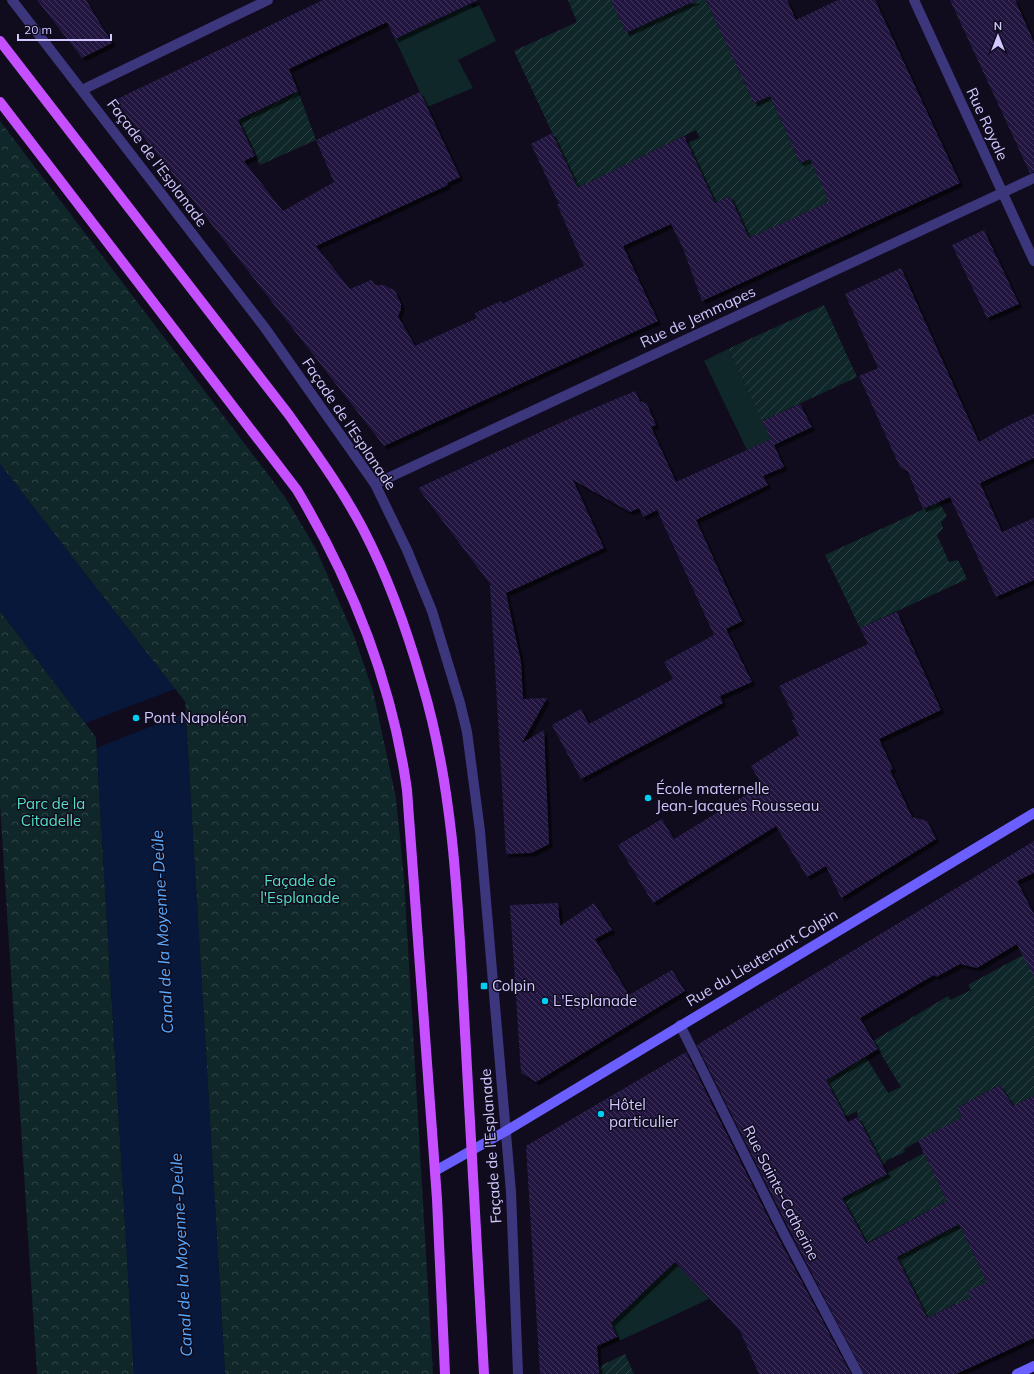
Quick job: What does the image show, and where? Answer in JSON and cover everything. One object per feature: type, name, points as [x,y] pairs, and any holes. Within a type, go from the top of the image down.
[{"type":"main road","name":"Façade de l'Esplanade","points":[[0,41],[289,416],[329,472],[362,527],[380,566],[400,617],[422,682],[444,772],[455,880],[484,1374]]},
{"type":"main road","points":[[0,102],[297,490],[328,543],[359,612],[390,704],[406,783],[435,1171],[445,1374]]},
{"type":"street","name":"Façade de l'Esplanade","points":[[12,0],[265,328],[375,484],[407,550],[432,611],[460,703],[467,732],[483,860],[511,1192],[518,1374]]},
{"type":"street","points":[[82,90],[268,0]]},
{"type":"street","name":"Rue Royale","points":[[914,0],[1034,261]]},
{"type":"street","name":"Rue de Jemmapes","points":[[375,484],[1034,178]]},
{"type":"street","name":"Rue du Lieutenant Colpin","points":[[435,1171],[506,1131],[1034,813]]},
{"type":"street","name":"Rue Sainte-Catherine","points":[[680,1025],[783,1232],[858,1374]]},
{"type":"street","points":[[1017,1374],[1034,1366]]},
{"type":"green space","points":[[568,0],[611,0],[626,33],[697,0],[706,0],[754,103],[770,96],[800,163],[810,159],[816,173],[828,167],[847,209],[823,219],[818,207],[749,238],[730,196],[715,203],[687,143],[700,138],[696,130],[578,188],[514,51],[577,22]]},
{"type":"green space","points":[[470,4],[473,8],[479,5],[496,41],[458,60],[473,88],[427,107],[395,39]]},
{"type":"green space","points":[[298,91],[316,140],[260,165],[239,120]]},
{"type":"green space","name":"Façade de l'Esplanade","points":[[0,121],[285,497],[316,549],[354,636],[373,691],[396,798],[404,879],[433,1374],[225,1374],[185,702],[0,464]]},
{"type":"green space","points":[[824,305],[857,377],[762,421],[728,349]]},
{"type":"green space","points":[[728,349],[771,439],[747,450],[704,361]]},
{"type":"green space","points":[[939,502],[947,516],[941,522],[943,528],[937,535],[949,562],[958,560],[967,579],[860,628],[825,555]]},
{"type":"green space","name":"Parc de la Citadelle","points":[[0,611],[96,737],[134,1374],[37,1374],[0,805]]},
{"type":"green space","points":[[1023,955],[1034,958],[1034,1096],[1013,1106],[999,1085],[957,1108],[969,1128],[931,1134],[904,1149],[905,1152],[887,1160],[883,1166],[858,1117],[857,1111],[845,1117],[826,1080],[861,1049],[888,1093],[901,1087],[873,1041],[948,996],[950,1000],[971,990],[968,985]]},
{"type":"green space","points":[[924,1153],[947,1201],[867,1243],[842,1198]]},
{"type":"green space","points":[[959,1224],[987,1282],[980,1318],[965,1326],[955,1304],[927,1318],[897,1257]]},
{"type":"green space","points":[[675,1262],[709,1299],[619,1341],[611,1323]]},
{"type":"green space","points":[[625,1354],[634,1374],[599,1374],[598,1367]]},
{"type":"water","name":"Canal de la Moyenne-Deûle","points":[[0,464],[185,702],[225,1374],[134,1374],[96,737],[0,611]]},
{"type":"pier","name":"Pont Napoléon","points":[[175,689],[185,702],[185,713],[97,748],[96,737],[86,723]]},
{"type":"building","points":[[37,0],[86,0],[112,43],[82,58]]},
{"type":"building","points":[[323,0],[478,0],[395,39],[387,22],[289,69],[298,91],[238,120],[255,156],[244,161],[283,211],[334,182],[316,140],[420,92],[460,177],[447,183],[448,185],[316,246],[350,289],[371,280],[375,285],[384,285],[395,291],[401,304],[401,309],[398,316],[415,346],[477,318],[475,313],[501,301],[502,304],[584,266],[557,204],[559,204],[531,144],[552,133],[578,188],[684,136],[715,203],[730,196],[749,238],[829,202],[810,159],[800,163],[770,96],[754,103],[706,0],[787,0],[796,20],[838,0],[875,0],[960,183],[702,301],[683,248],[671,224],[623,246],[658,321],[384,446],[115,100]]},
{"type":"building","points":[[611,0],[697,0],[626,33]]},
{"type":"building","points":[[950,0],[1015,0],[1034,42],[1034,172],[1030,173]]},
{"type":"building","points":[[984,230],[1019,304],[987,318],[952,245]]},
{"type":"building","points":[[901,268],[979,442],[1011,424],[1034,414],[1034,458],[980,483],[1002,532],[1034,518],[1034,580],[996,597],[950,497],[923,509],[908,472],[900,467],[859,376],[878,368],[845,294]]},
{"type":"building","points":[[635,391],[640,401],[647,404],[656,425],[651,427],[676,482],[771,439],[762,421],[800,404],[812,427],[774,445],[784,467],[763,476],[768,485],[696,520],[742,621],[726,629],[752,682],[720,696],[723,703],[581,779],[552,725],[581,709],[589,724],[673,679],[664,662],[714,635],[657,510],[643,517],[639,508],[630,512],[573,480],[604,548],[506,593],[521,662],[523,699],[547,698],[522,743],[544,730],[549,844],[531,853],[506,854],[490,584],[418,488],[573,417]]},
{"type":"building","points":[[897,612],[941,710],[879,739],[893,769],[890,770],[912,817],[927,821],[936,839],[841,898],[826,866],[807,877],[776,826],[653,903],[618,845],[662,819],[674,839],[762,785],[751,766],[799,735],[792,720],[795,719],[779,686],[868,644],[860,628]]},
{"type":"building","points":[[1034,841],[1034,873],[1017,881],[1034,914],[1034,978],[1017,944],[977,968],[960,964],[936,977],[934,975],[860,1018],[878,1049],[826,1080],[848,1122],[858,1117],[887,1174],[842,1198],[867,1244],[947,1201],[918,1141],[962,1117],[957,1108],[1000,1085],[1013,1106],[1034,1096],[1034,1338],[956,1374],[864,1374],[789,1229],[697,1045]],"holes":[[[959,1224],[987,1282],[968,1291],[971,1297],[927,1318],[897,1257]]]},
{"type":"building","points":[[558,903],[560,926],[594,903],[612,930],[595,939],[629,995],[672,970],[685,991],[536,1082],[521,1073],[510,905]]},
{"type":"building","points":[[686,1052],[777,1235],[851,1374],[759,1374],[740,1331],[675,1262],[611,1323],[617,1337],[597,1346],[599,1374],[540,1374],[526,1146]]},
{"type":"place","name":"Pont Napoléon","points":[[136,718]]},
{"type":"place","name":"École maternelle Jean-Jacques Rousseau","points":[[648,798]]},
{"type":"place","name":"Colpin","points":[[484,986]]},
{"type":"place","name":"L'Esplanade","points":[[545,1001]]},
{"type":"place","name":"Hôtel particulier","points":[[601,1114]]}]
